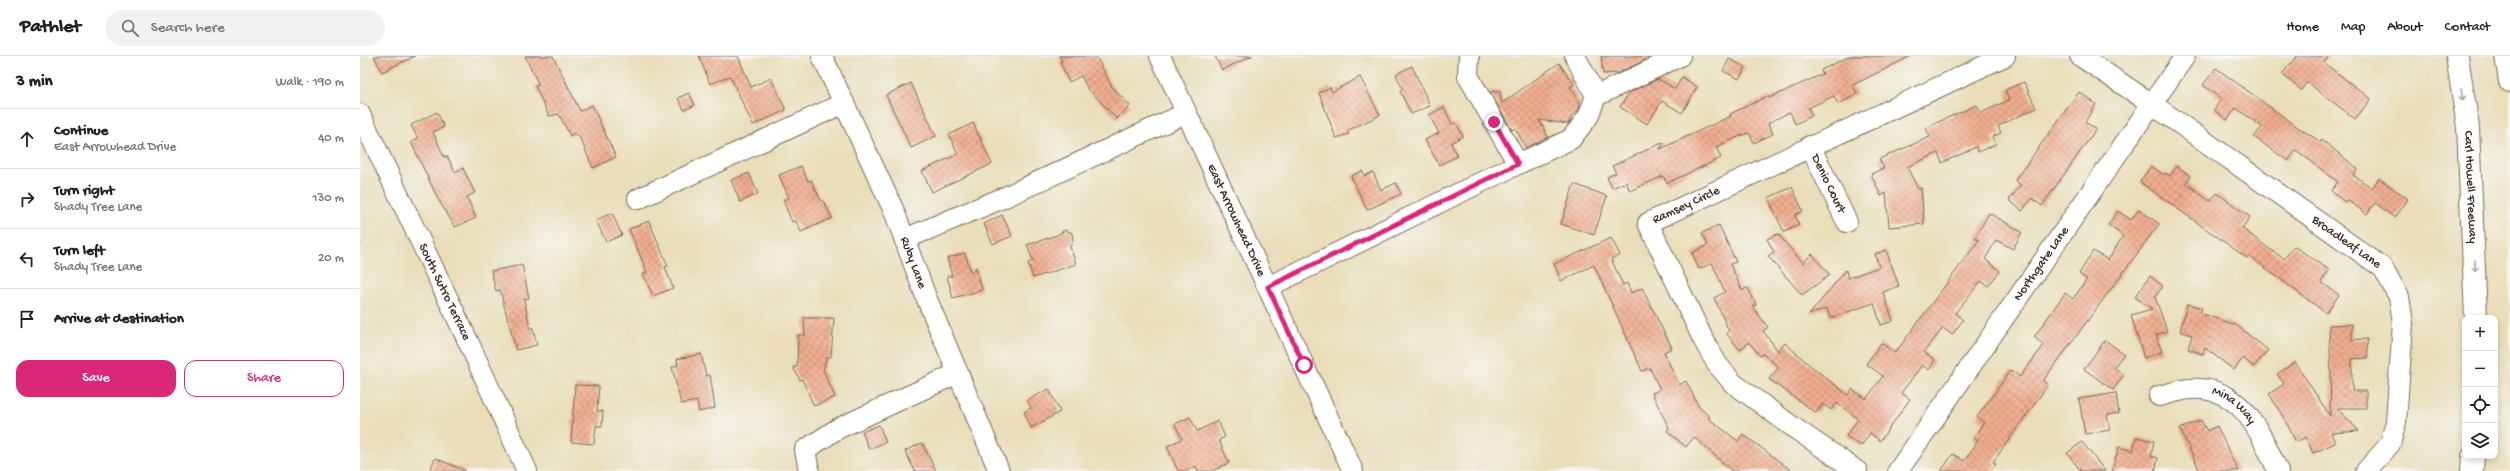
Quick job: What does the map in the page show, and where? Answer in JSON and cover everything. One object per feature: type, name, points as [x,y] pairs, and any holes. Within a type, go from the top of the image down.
[{"type":"highway","name":"Carl Howell Freeway","points":[[2456,56],[2468,128],[2476,315]]},
{"type":"highway","points":[[2506,56],[2510,81]]},
{"type":"highway","points":[[2472,471],[2473,459]]},
{"type":"street","name":"Ruby Lane","points":[[822,56],[905,239],[999,471]]},
{"type":"street","name":"East Arrowhead Drive","points":[[1160,56],[1353,471]]},
{"type":"street","points":[[1469,56],[1468,76],[1518,164]]},
{"type":"street","points":[[1575,56],[1596,96]]},
{"type":"street","points":[[1268,287],[1571,139],[1588,117],[1596,96],[1680,56]]},
{"type":"street","name":"Ramsey Circle","points":[[1858,471],[1792,427],[1733,383],[1725,374],[1702,339],[1648,223],[2005,56]]},
{"type":"street","points":[[2080,56],[2152,104]]},
{"type":"street","name":"Northgate Lane","points":[[1898,471],[2185,56]]},
{"type":"street","points":[[638,199],[844,103]]},
{"type":"street","name":"Broadleaf Lane","points":[[2152,104],[2383,268],[2399,297],[2403,323],[2396,422],[2390,444],[2366,471]]},
{"type":"street","points":[[905,239],[1005,197],[1186,113]]},
{"type":"street","name":"South Sutro Terrace","points":[[360,114],[468,341],[527,471]]},
{"type":"street","name":"Denio Court","points":[[1810,146],[1847,222]]},
{"type":"street","points":[[809,471],[806,450],[837,429],[958,373]]},
{"type":"street","name":"Mina Way","points":[[2159,396],[2199,389],[2219,392],[2230,399],[2251,417],[2278,471]]},
{"type":"building","points":[[374,56],[415,56],[382,72]]},
{"type":"building","points":[[525,56],[553,56],[580,111],[592,105],[616,157],[593,168],[580,138],[575,133],[570,136],[559,114],[549,116],[535,86],[539,85]]},
{"type":"building","points":[[699,56],[738,56],[751,87],[771,78],[786,110],[753,125],[730,76],[710,84]]},
{"type":"building","points":[[1059,56],[1096,56],[1112,87],[1130,106],[1117,119],[1088,89],[1081,76],[1069,82],[1060,62],[1062,61]]},
{"type":"building","points":[[1215,56],[1252,56],[1222,70]]},
{"type":"building","points":[[1601,56],[1653,56],[1618,73],[1603,74]]},
{"type":"building","points":[[1850,56],[1911,56],[1853,85],[1857,94],[1838,104],[1834,96],[1808,108],[1812,116],[1795,124],[1790,112],[1768,123],[1773,134],[1754,143],[1749,133],[1716,147],[1721,158],[1667,183],[1663,176],[1630,191],[1626,182],[1612,188],[1607,177],[1616,173],[1612,166],[1664,142],[1660,149],[1731,116],[1730,114],[1768,96],[1769,98],[1823,74],[1821,70]]},
{"type":"building","points":[[2297,56],[2329,56],[2324,63],[2371,99],[2355,119],[2307,82],[2301,90],[2282,74]]},
{"type":"building","points":[[1729,59],[1746,67],[1739,79],[1723,71]]},
{"type":"building","points":[[1559,63],[1574,85],[1570,87],[1580,102],[1578,103],[1580,106],[1568,124],[1539,120],[1548,137],[1526,148],[1515,128],[1512,130],[1490,92],[1500,91],[1502,103]]},
{"type":"building","points":[[1412,66],[1430,106],[1411,114],[1400,91],[1403,90],[1396,74]]},
{"type":"building","points":[[2216,68],[2299,128],[2321,142],[2322,140],[2358,169],[2353,175],[2372,188],[2379,178],[2408,199],[2395,218],[2375,203],[2367,214],[2347,200],[2345,202],[2331,191],[2338,182],[2296,150],[2288,161],[2254,137],[2262,127],[2236,108],[2227,120],[2214,110],[2221,99],[2203,85]]},
{"type":"building","points":[[1360,77],[1380,115],[1347,131],[1349,134],[1336,138],[1319,93],[1330,87],[1332,92]]},
{"type":"building","points":[[1682,77],[1697,87],[1682,113],[1662,101],[1647,124],[1620,107],[1629,93],[1658,79],[1675,89]]},
{"type":"building","points":[[2024,82],[2036,108],[1998,126],[2001,133],[1992,137],[1996,144],[1978,152],[1976,147],[1942,163],[1938,153],[1907,167],[1918,189],[1921,188],[1924,224],[1889,227],[1886,193],[1881,196],[1871,174],[1884,168],[1879,159],[1930,137],[1926,128],[1947,118],[1977,105],[1981,113],[2009,100],[2005,90]]},
{"type":"building","points":[[911,83],[936,136],[911,148],[886,95]]},
{"type":"building","points":[[2079,92],[2096,104],[2085,122],[2096,129],[2042,206],[2032,198],[2022,211],[2009,200],[2021,185],[2015,180]]},
{"type":"building","points":[[689,93],[695,105],[684,110],[678,98]]},
{"type":"building","points":[[1444,107],[1452,124],[1456,123],[1463,136],[1451,143],[1457,156],[1439,165],[1425,140],[1439,133],[1429,115]]},
{"type":"building","points":[[437,112],[444,127],[433,132],[444,157],[447,156],[455,172],[463,168],[475,193],[467,197],[476,218],[455,227],[438,199],[411,142],[418,139],[411,125]]},
{"type":"building","points":[[973,123],[992,164],[932,192],[922,171],[958,154],[949,135]]},
{"type":"building","points":[[801,166],[808,181],[811,180],[820,199],[824,202],[832,218],[801,232],[796,221],[792,222],[783,200],[789,198],[779,175]]},
{"type":"building","points":[[2151,166],[2164,175],[2166,173],[2170,176],[2177,166],[2191,176],[2186,183],[2210,201],[2217,193],[2250,217],[2242,228],[2284,259],[2294,246],[2329,270],[2321,282],[2339,295],[2326,313],[2249,256],[2247,258],[2140,182]]},
{"type":"building","points":[[1362,171],[1365,176],[1373,172],[1381,190],[1396,183],[1401,194],[1367,210],[1351,176]]},
{"type":"building","points":[[749,173],[758,194],[740,202],[731,180]]},
{"type":"building","points":[[1574,184],[1607,196],[1594,235],[1561,224]]},
{"type":"building","points":[[1792,187],[1803,211],[1795,215],[1799,225],[1784,232],[1768,198]]},
{"type":"building","points":[[2139,209],[2159,224],[2043,381],[2048,385],[1993,462],[1996,464],[1990,471],[1941,471],[1953,454],[1964,461],[1978,441],[1973,438],[1984,422],[1977,417],[2011,370],[2020,377],[2044,345],[2034,337],[2065,293],[2073,299],[2087,279],[2079,274],[2093,251],[2108,260],[2123,236],[2108,225],[2118,211],[2131,220]]},
{"type":"building","points":[[612,213],[622,235],[606,242],[596,220]]},
{"type":"building","points":[[1989,213],[2022,232],[2013,249],[1996,240],[1985,259],[2000,271],[1988,286],[1981,281],[1955,313],[1963,320],[1952,335],[1943,328],[1924,352],[1935,360],[1929,370],[1922,365],[1901,393],[1910,399],[1880,441],[1870,433],[1861,446],[1846,436],[1858,419],[1837,403],[1831,410],[1823,404],[1816,413],[1769,379],[1779,367],[1763,354],[1760,356],[1749,342],[1740,350],[1727,334],[1729,331],[1714,298],[1725,292],[1712,263],[1699,269],[1692,253],[1708,245],[1702,233],[1719,225],[1736,262],[1730,264],[1742,290],[1748,288],[1756,305],[1752,306],[1768,327],[1763,331],[1778,351],[1785,343],[1807,363],[1848,395],[1852,389],[1866,399],[1883,376],[1866,364],[1881,343],[1895,353],[1979,240],[1975,238]]},
{"type":"building","points":[[1002,215],[1012,236],[993,244],[984,224]]},
{"type":"building","points":[[649,221],[668,266],[665,267],[673,288],[653,296],[643,274],[647,272],[629,229]]},
{"type":"building","points":[[1065,230],[1072,233],[1073,240],[1070,247],[1076,264],[1033,278],[1028,263],[1033,261],[1027,245],[1057,235]]},
{"type":"building","points":[[1778,234],[1803,263],[1812,254],[1830,275],[1802,295],[1768,256],[1774,252],[1767,239]]},
{"type":"building","points":[[1611,238],[1620,255],[1611,259],[1623,285],[1627,283],[1631,293],[1642,288],[1672,348],[1664,352],[1679,385],[1686,381],[1699,407],[1710,417],[1708,418],[1738,441],[1743,434],[1792,471],[1732,471],[1694,437],[1686,447],[1667,431],[1669,428],[1652,393],[1660,390],[1650,368],[1642,371],[1594,265],[1561,281],[1554,264]]},
{"type":"building","points":[[1886,250],[1899,286],[1883,292],[1893,321],[1881,325],[1874,303],[1830,318],[1827,308],[1809,315],[1846,270],[1848,278],[1879,267],[1875,254]]},
{"type":"building","points":[[965,253],[971,273],[976,267],[982,290],[953,298],[947,276],[952,276],[947,258]]},
{"type":"building","points":[[522,265],[529,298],[524,299],[530,328],[533,328],[537,345],[516,350],[500,290],[496,291],[491,271]]},
{"type":"building","points":[[2150,276],[2163,286],[2155,297],[2167,331],[2156,335],[2162,352],[2144,358],[2131,315],[2152,309],[2135,297]]},
{"type":"building","points":[[2187,304],[2202,308],[2200,313],[2236,325],[2268,350],[2254,367],[2243,358],[2234,370],[2205,348],[2203,354],[2188,349],[2192,335],[2180,331]]},
{"type":"building","points":[[804,318],[834,318],[831,357],[827,357],[823,370],[835,397],[814,406],[802,379],[800,380],[793,367],[797,367],[798,335],[805,335]]},
{"type":"building","points":[[2352,324],[2352,340],[2367,339],[2368,358],[2352,359],[2352,391],[2366,391],[2366,408],[2337,408],[2359,431],[2331,433],[2335,443],[2313,453],[2306,437],[2296,442],[2269,394],[2284,384],[2277,374],[2295,362],[2330,416],[2331,374],[2329,325]]},
{"type":"building","points":[[2105,340],[2124,354],[2114,367],[2124,375],[2113,390],[2084,369]]},
{"type":"building","points":[[701,354],[706,376],[710,375],[715,408],[699,412],[697,401],[681,404],[672,367],[678,365],[677,359]]},
{"type":"building","points":[[575,385],[599,386],[597,411],[603,411],[602,426],[596,426],[594,444],[571,442]]},
{"type":"building","points":[[1049,389],[1060,412],[1031,428],[1024,412],[1031,408],[1027,400]]},
{"type":"building","points":[[2116,393],[2119,413],[2107,415],[2110,430],[2085,434],[2079,399]]},
{"type":"building","points":[[1190,417],[1197,431],[1218,421],[1225,437],[1219,440],[1229,463],[1212,471],[1198,471],[1196,466],[1186,471],[1178,471],[1167,446],[1182,439],[1175,424]]},
{"type":"building","points":[[2201,420],[2207,431],[2217,426],[2238,471],[2200,471],[2180,429]]},
{"type":"building","points":[[879,425],[886,442],[869,449],[862,432]]},
{"type":"building","points":[[2136,437],[2154,441],[2151,456],[2158,458],[2155,471],[2112,471],[2119,447],[2133,451]]},
{"type":"building","points":[[2082,442],[2105,471],[2081,471],[2067,453]]},
{"type":"building","points":[[922,443],[936,471],[915,471],[905,451]]},
{"type":"building","points":[[435,458],[466,471],[430,471]]},
{"type":"route","points":[[1304,365],[1268,287],[1518,164],[1494,122]]}]
